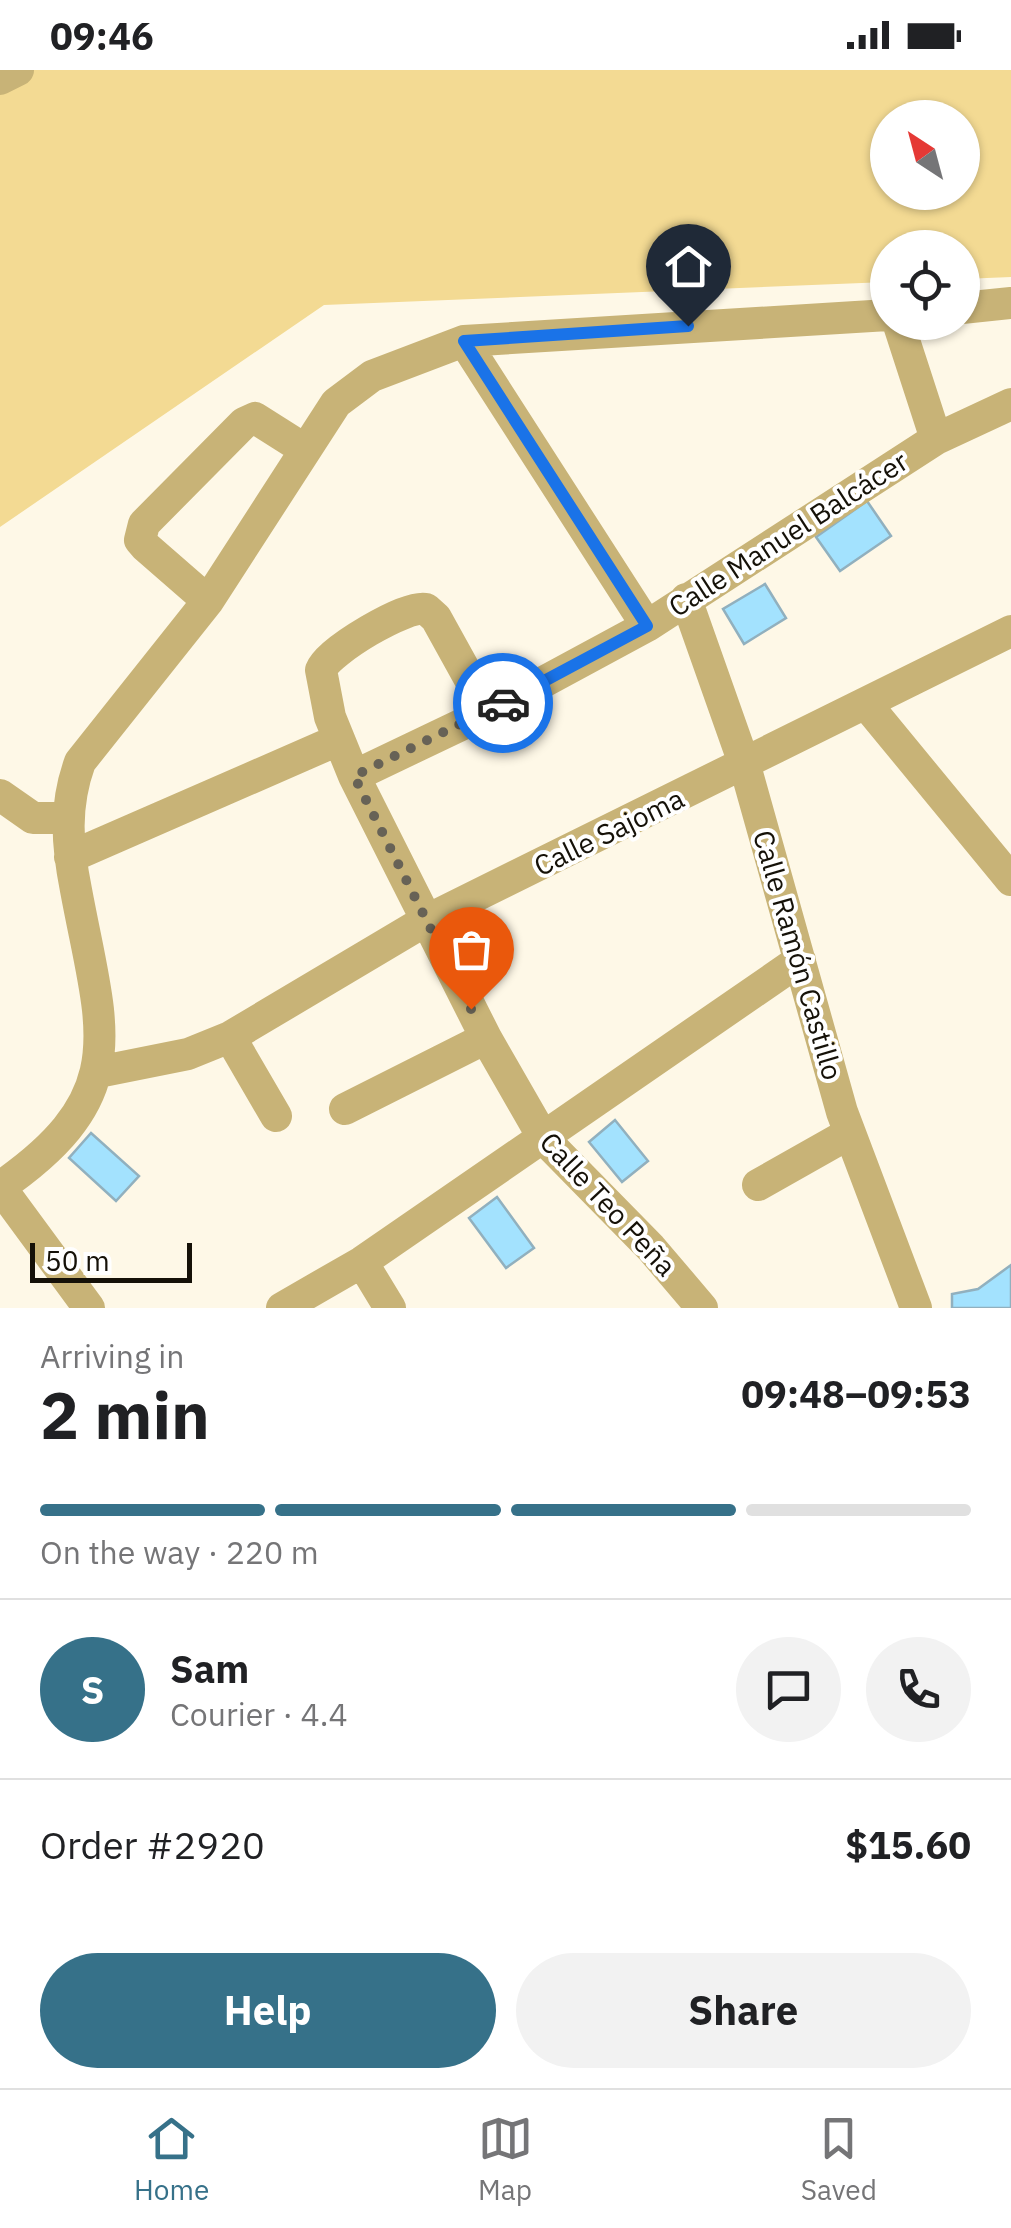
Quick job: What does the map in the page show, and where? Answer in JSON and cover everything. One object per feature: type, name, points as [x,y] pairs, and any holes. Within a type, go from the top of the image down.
[{"type":"street","points":[[0,78],[18,70]]},
{"type":"street","points":[[980,306],[1011,303]]},
{"type":"street","points":[[89,1308],[0,1187],[38,1162],[62,1135],[82,1109],[98,1072],[98,1011],[66,818],[70,790],[80,762],[208,602],[336,402],[372,376],[464,341],[870,316]]},
{"type":"street","points":[[904,340],[936,439]]},
{"type":"street","points":[[464,341],[647,626]]},
{"type":"street","name":"Calle Manuel Balcácer","points":[[354,776],[488,712],[647,626],[936,439],[1011,404]]},
{"type":"street","points":[[208,602],[140,540],[144,524],[244,423],[256,418],[264,421],[304,448]]},
{"type":"street","name":"Calle Ramón Castillo","points":[[686,599],[745,766],[850,1133],[916,1308]]},
{"type":"street","name":"Calle Teo Peña","points":[[488,712],[436,618],[417,607],[324,661],[320,681],[354,776],[486,1038],[544,1138],[651,1248],[702,1308]]},
{"type":"street","name":"Calle Sajoma","points":[[98,1072],[188,1054],[230,1037],[425,921],[745,766],[1011,631]]},
{"type":"street","points":[[867,705],[1011,880]]},
{"type":"street","points":[[70,857],[338,740]]},
{"type":"street","points":[[0,796],[33,818]]},
{"type":"street","points":[[0,834],[33,818],[66,818]]},
{"type":"street","points":[[282,1308],[362,1262],[800,960]]},
{"type":"street","points":[[230,1037],[276,1116]]},
{"type":"street","points":[[346,1109],[486,1038]]},
{"type":"street","points":[[758,1185],[850,1133]]},
{"type":"street","points":[[362,1262],[390,1308]]},
{"type":"shaded area","points":[[0,70],[1011,70],[1011,277],[980,278],[980,230],[870,230],[870,283],[324,305],[0,527]]},
{"type":"building","points":[[867,501],[891,536],[840,571],[816,537]]},
{"type":"building","points":[[765,584],[786,618],[744,644],[723,609]]},
{"type":"building","points":[[615,1120],[648,1161],[622,1182],[589,1142]]},
{"type":"building","points":[[91,1133],[139,1176],[116,1201],[69,1158]]},
{"type":"building","points":[[497,1197],[534,1248],[506,1268],[469,1218]]},
{"type":"building","points":[[1011,1265],[1011,1308],[952,1308],[952,1294],[978,1289]]},
{"type":"way so far","points":[[471,1009],[354,776],[503,703]]},
{"type":"route","points":[[503,703],[647,626],[464,341],[688,326]]}]
